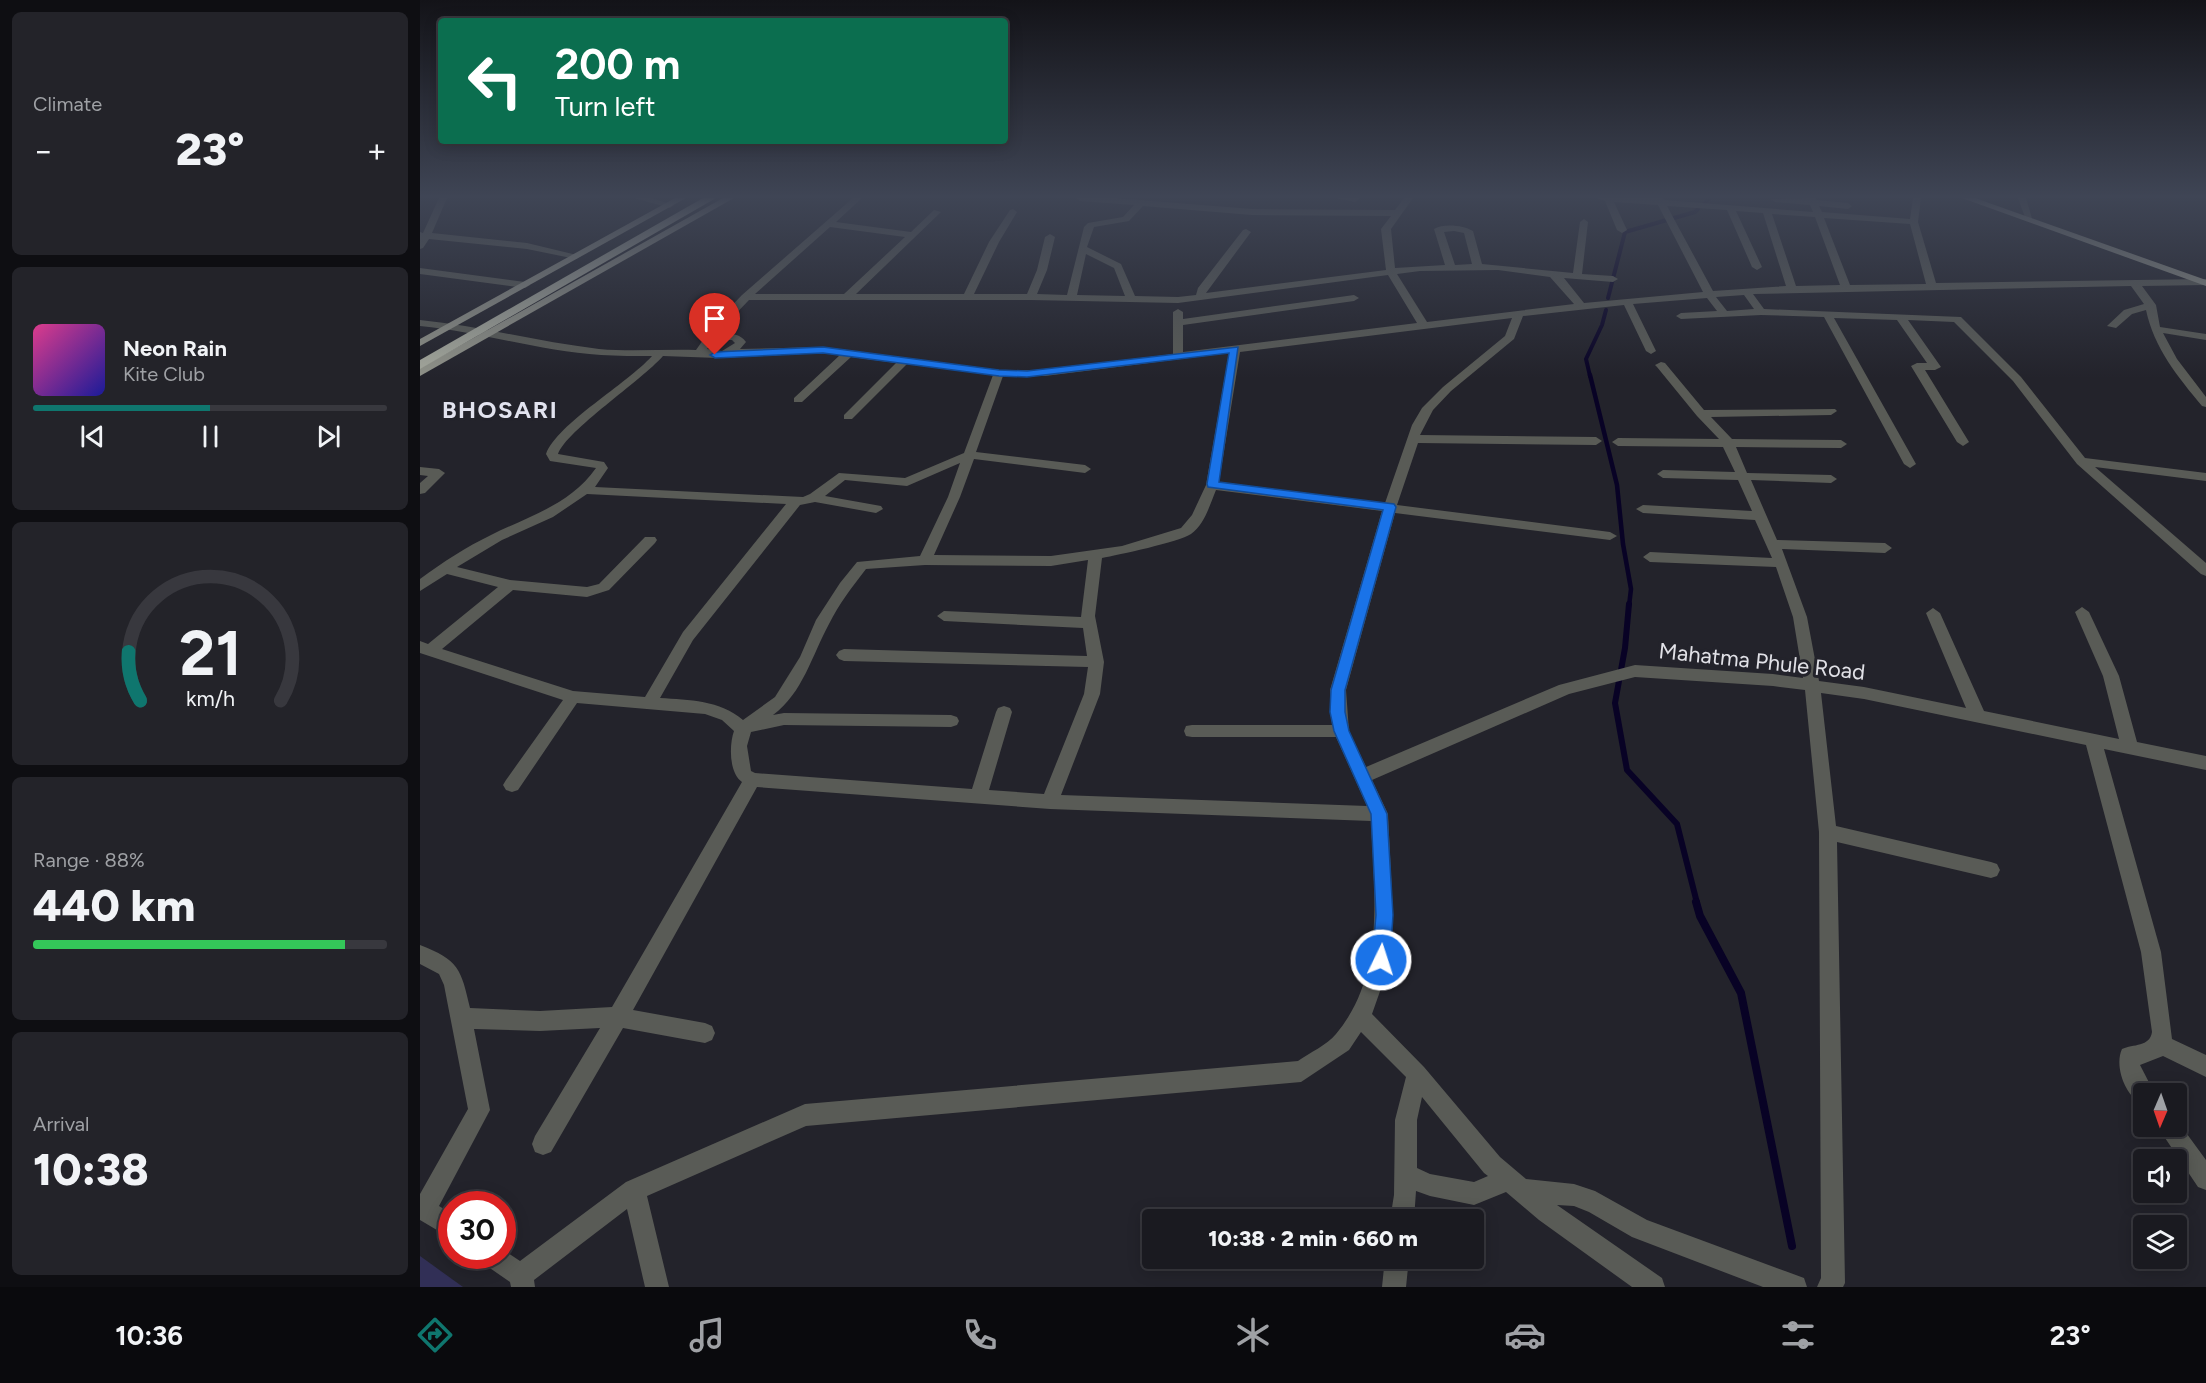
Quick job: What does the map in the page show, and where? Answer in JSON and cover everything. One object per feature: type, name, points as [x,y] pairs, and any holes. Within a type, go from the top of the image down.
[{"type":"highway","points":[[420,351],[586,258]]},
{"type":"highway","points":[[420,365],[606,258]]},
{"type":"main road","points":[[420,343],[572,258]]},
{"type":"main road","points":[[420,373],[622,258]]},
{"type":"main road","points":[[2146,258],[2206,280]]},
{"type":"street","points":[[719,337],[720,324],[790,258]]},
{"type":"street","points":[[847,297],[888,258]]},
{"type":"street","points":[[968,297],[986,258]]},
{"type":"street","points":[[1031,297],[1045,258]]},
{"type":"street","points":[[1071,298],[1080,258]]},
{"type":"street","points":[[1102,258],[1118,266],[1131,299]]},
{"type":"street","points":[[1200,297],[1202,290],[1226,258]]},
{"type":"street","points":[[1389,258],[1391,272],[1424,326]]},
{"type":"street","points":[[1447,258],[1450,268]]},
{"type":"street","points":[[1475,258],[1478,268]]},
{"type":"street","points":[[1577,276],[1579,258]]},
{"type":"street","points":[[1690,258],[1709,294],[1724,314]]},
{"type":"street","points":[[1753,258],[1757,267]]},
{"type":"street","points":[[1782,258],[1792,288]]},
{"type":"street","points":[[1835,258],[1846,287]]},
{"type":"street","points":[[1924,258],[1931,284]]},
{"type":"street","points":[[746,297],[1031,297],[1178,300],[1391,272],[1498,267],[1612,279]]},
{"type":"street","points":[[420,271],[525,285]]},
{"type":"street","points":[[1553,274],[1560,279],[1581,306]]},
{"type":"street","points":[[420,323],[451,326],[486,334],[600,352],[715,355],[802,349],[999,373],[1045,373],[1581,306],[1746,291],[1931,284],[2134,283],[2206,280]]},
{"type":"street","points":[[2134,283],[2151,304],[2156,329],[2182,375],[2206,404]]},
{"type":"street","points":[[1746,291],[1761,312]]},
{"type":"street","points":[[1178,323],[1354,298]]},
{"type":"street","points":[[1178,300],[1178,357]]},
{"type":"street","points":[[1627,302],[1651,351]]},
{"type":"street","points":[[2112,326],[2128,312],[2151,304]]},
{"type":"street","points":[[1681,316],[1761,312],[1957,320],[2017,379],[2081,461],[2206,571]]},
{"type":"street","points":[[1827,314],[1910,464]]},
{"type":"street","points":[[508,1269],[522,1281],[634,1190],[805,1115],[1300,1071],[1342,1043],[1368,1002],[1381,960],[1384,915],[1379,814],[1341,731],[1338,690],[1390,507],[1418,424],[1428,408],[1462,375],[1510,336],[1518,315]]},
{"type":"street","points":[[1901,318],[1935,367],[1917,366],[1963,442]]},
{"type":"street","points":[[2156,329],[2206,337]]},
{"type":"street","points":[[705,353],[702,351],[703,345],[719,337],[734,337],[740,340],[739,345],[728,353]]},
{"type":"street","points":[[1235,350],[1212,484],[1198,517],[1186,531],[1123,550],[1051,561],[925,560],[861,566],[845,586],[821,624],[807,657],[781,701],[743,729],[738,740],[744,775],[752,780],[1050,802],[1379,814]]},
{"type":"street","points":[[420,586],[443,568],[482,544],[563,504],[585,490],[602,468],[600,465],[554,458],[552,454],[555,446],[585,418],[646,369],[660,353]]},
{"type":"street","points":[[798,400],[849,353]]},
{"type":"street","points":[[848,417],[904,361]]},
{"type":"street","points":[[1661,365],[1729,444],[1781,563],[1800,617],[1812,685],[1828,832],[1833,1272],[1833,1283],[1829,1287]]},
{"type":"street","points":[[925,560],[954,497],[999,373]]},
{"type":"street","points":[[1701,414],[1832,411]]},
{"type":"street","points":[[1413,439],[1596,441]]},
{"type":"street","points":[[1618,442],[1841,444]]},
{"type":"street","points":[[816,498],[835,479],[843,476],[907,482],[969,455],[1084,469]]},
{"type":"street","points":[[2081,461],[2206,477]]},
{"type":"street","points":[[420,471],[439,473],[420,490]]},
{"type":"street","points":[[1664,474],[1831,479]]},
{"type":"street","points":[[1212,484],[1610,536]]},
{"type":"street","points":[[585,490],[796,501],[816,498],[876,509]]},
{"type":"street","points":[[649,703],[688,636],[796,501]]},
{"type":"street","points":[[1643,509],[1761,516]]},
{"type":"street","points":[[443,568],[510,585],[597,591],[612,580],[650,540]]},
{"type":"street","points":[[1773,544],[1885,548]]},
{"type":"street","points":[[1050,802],[1092,694],[1096,662],[1089,623],[1095,555]]},
{"type":"street","points":[[1650,557],[1781,563]]},
{"type":"street","points":[[425,649],[510,585]]},
{"type":"street","points":[[2082,612],[2111,676],[2130,748]]},
{"type":"street","points":[[1933,614],[1978,716]]},
{"type":"street","points":[[944,616],[1089,623]]},
{"type":"street","points":[[425,649],[573,698],[706,708],[728,716],[743,729]]},
{"type":"street","points":[[844,655],[1096,662]]},
{"type":"street","name":"Mahatma Phule Road","points":[[1363,776],[1565,689],[1635,671],[1773,680],[1864,693],[2206,764]]},
{"type":"street","points":[[512,785],[573,698]]},
{"type":"street","points":[[978,797],[1004,712]]},
{"type":"street","points":[[743,729],[784,718],[951,721]]},
{"type":"street","points":[[1192,731],[1341,731]]},
{"type":"street","points":[[2093,740],[2151,952],[2162,1032],[2162,1045],[2157,1050],[2129,1056],[2128,1063],[2136,1083]]},
{"type":"street","points":[[543,1144],[618,1017],[752,780]]},
{"type":"street","points":[[1828,832],[1991,870]]},
{"type":"street","points":[[420,954],[446,967],[454,983],[479,1110],[422,1208],[438,1219]]},
{"type":"street","points":[[1359,1015],[1417,1074],[1491,1166],[1547,1212],[1653,1287]]},
{"type":"street","points":[[462,1018],[540,1021],[618,1017],[705,1033]]},
{"type":"street","points":[[2162,1045],[2206,1066]]},
{"type":"street","points":[[1403,1209],[1406,1175],[1406,1120],[1417,1074]]},
{"type":"street","points":[[2176,1137],[2206,1179]]},
{"type":"street","points":[[1406,1175],[1430,1185],[1474,1194],[1514,1185],[1574,1195],[1595,1202],[1640,1228],[1796,1287]]},
{"type":"street","points":[[634,1190],[657,1287]]},
{"type":"street","points":[[1394,1287],[1396,1269]]},
{"type":"shaded area","points":[[420,1256],[463,1287],[420,1287]]},
{"type":"waterway","points":[[1608,298],[1618,258]]},
{"type":"waterway","points":[[1590,376],[1586,359],[1602,325],[1606,310]]},
{"type":"waterway","points":[[1590,375],[1617,485],[1623,544],[1631,589],[1629,606]]},
{"type":"waterway","points":[[1629,604],[1625,648],[1615,703],[1627,770],[1677,824],[1697,903]]},
{"type":"waterway","points":[[1696,902],[1700,916],[1741,993],[1792,1246]]},
{"type":"district","name":"BHOSARI","points":[[500,410]]},
{"type":"route","points":[[715,355],[802,349],[823,350],[999,373],[1027,374],[1235,350],[1212,484],[1390,507],[1338,690],[1341,731],[1379,814],[1384,915],[1381,960]]}]
